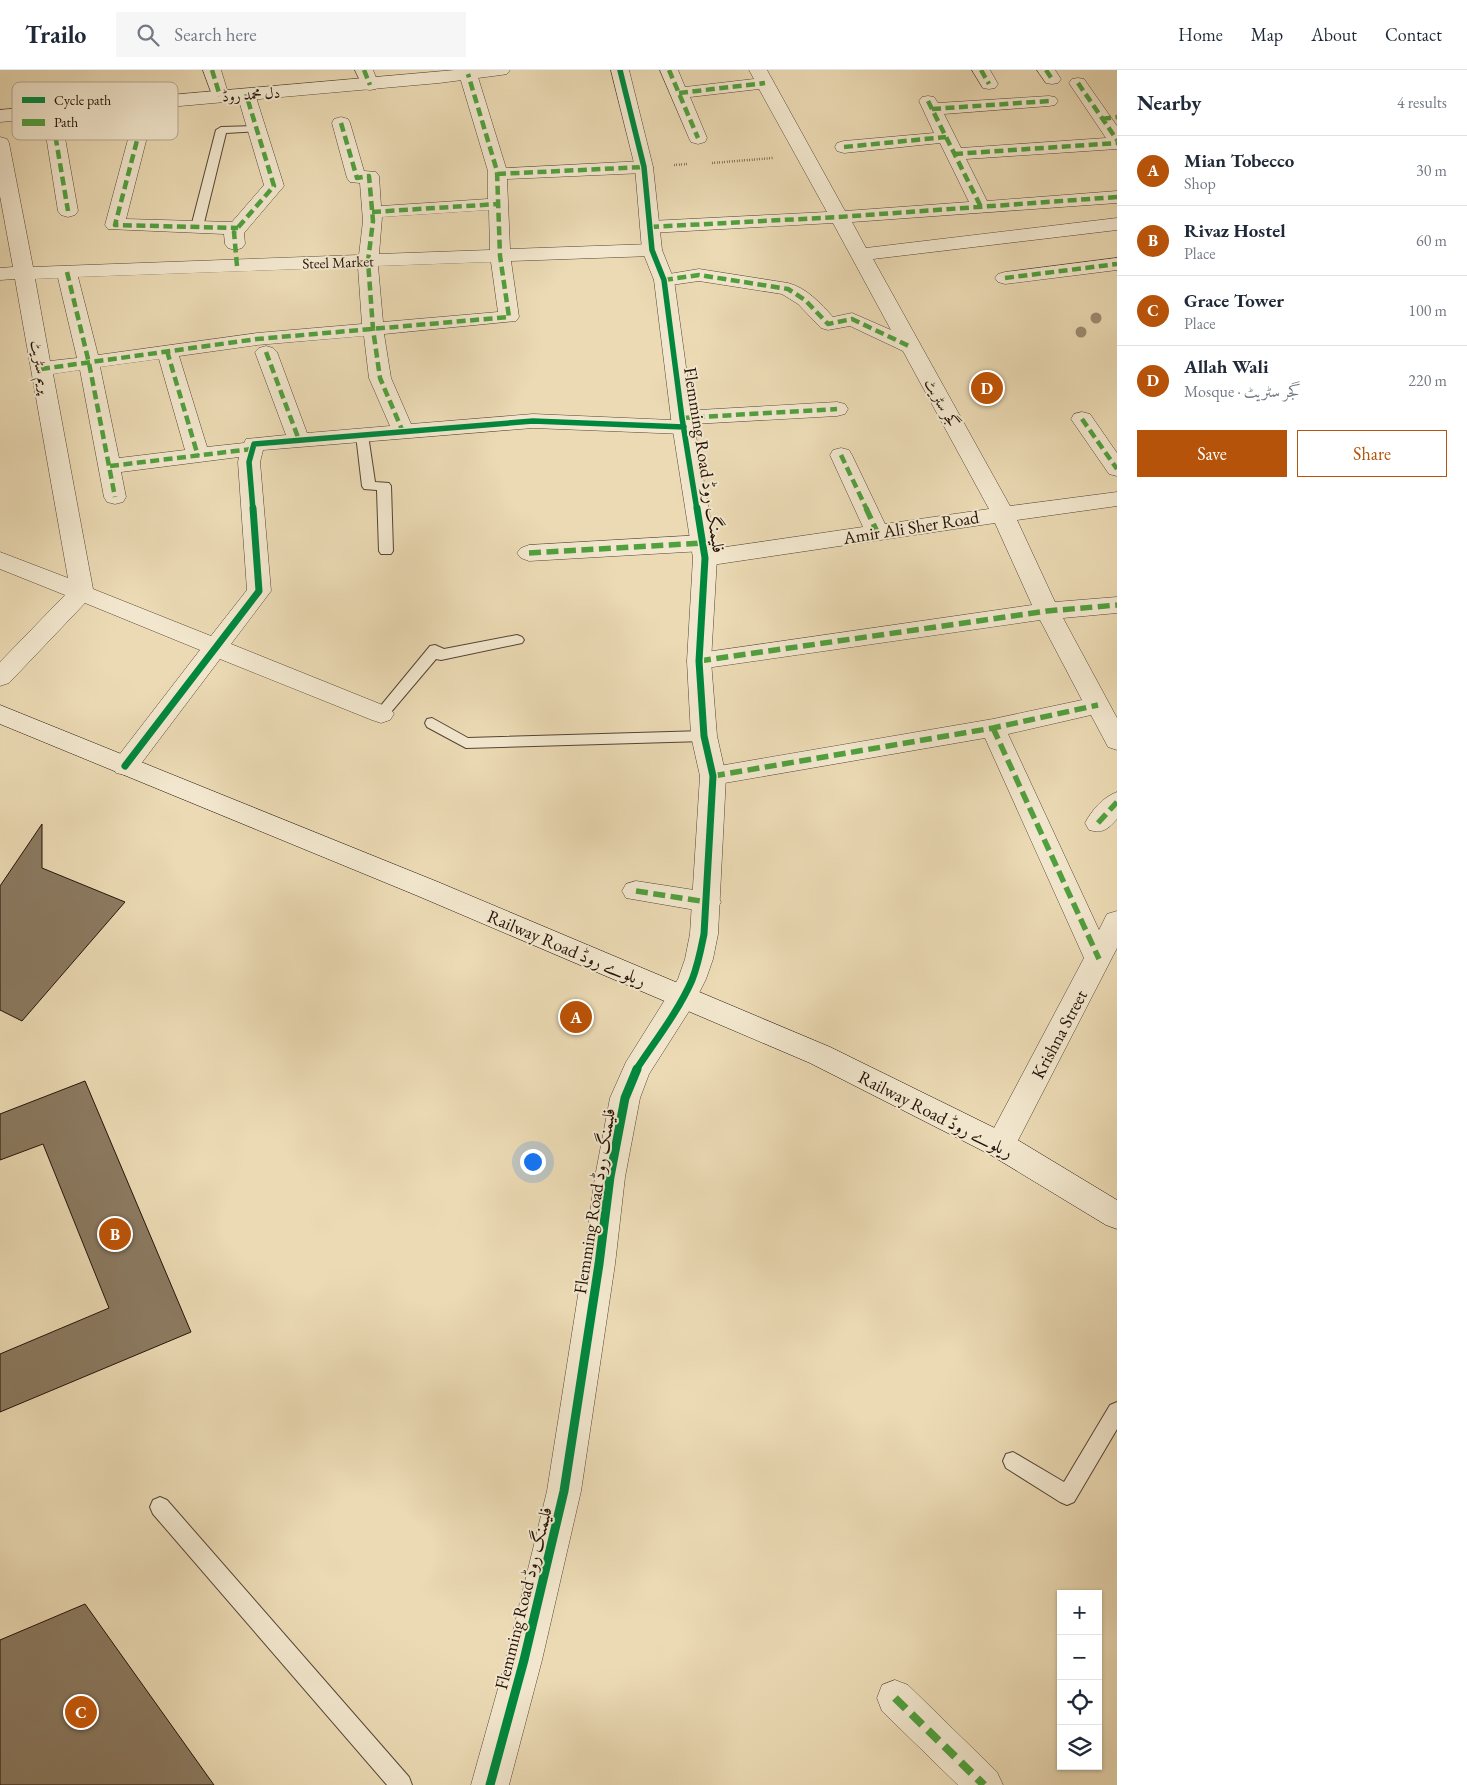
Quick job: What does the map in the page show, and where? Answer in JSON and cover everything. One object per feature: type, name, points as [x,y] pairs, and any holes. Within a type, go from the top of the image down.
[{"type":"street","points":[[212,70],[220,96]]},
{"type":"street","name":"دل محمد روڈ","points":[[178,99],[246,94],[367,77],[502,70]]},
{"type":"street","name":"Flemming Road فلیمنگ روڈ","points":[[490,1785],[524,1660],[564,1491],[599,1264],[610,1177],[625,1098],[636,1070],[683,997],[699,959],[707,902],[713,776],[704,736],[699,661],[704,551],[683,422],[664,280],[651,238],[644,167],[620,70]]},
{"type":"street","points":[[669,70],[698,138]]},
{"type":"street","points":[[42,369],[257,339],[509,317],[500,256],[497,174],[457,73]]},
{"type":"street","points":[[679,93],[762,76]]},
{"type":"street","name":"گجر سٹریٹ","points":[[762,76],[1003,514],[1047,611],[1117,741]]},
{"type":"street","points":[[844,147],[1117,142],[1110,118],[1078,84]]},
{"type":"street","points":[[237,266],[234,232],[274,186],[246,94]]},
{"type":"street","points":[[982,207],[930,105],[1049,101]]},
{"type":"street","points":[[341,123],[357,178],[369,176],[372,212],[368,261],[373,329],[380,378],[403,432]]},
{"type":"street","points":[[56,140],[68,211]]},
{"type":"street","points":[[136,140],[115,225],[238,228]]},
{"type":"street","name":"پریم سٹریٹ","points":[[0,143],[82,592]]},
{"type":"street","points":[[497,174],[644,167]]},
{"type":"street","name":"Steel Market","points":[[0,274],[500,256],[839,217],[1117,197]]},
{"type":"street","points":[[372,212],[498,204]]},
{"type":"street","points":[[860,255],[1117,224]]},
{"type":"street","points":[[1005,278],[1117,264]]},
{"type":"street","points":[[66,272],[88,363],[115,497]]},
{"type":"street","points":[[664,280],[699,275],[788,289],[805,300],[828,324],[852,319],[911,347]]},
{"type":"street","points":[[167,351],[198,456]]},
{"type":"street","points":[[266,352],[299,440]]},
{"type":"street","points":[[125,766],[259,591],[249,462],[254,444],[533,421],[683,422],[837,409]]},
{"type":"street","points":[[1082,419],[1117,469]]},
{"type":"street","points":[[110,466],[252,449]]},
{"type":"street","points":[[841,455],[877,532]]},
{"type":"street","name":"Amir Ali Sher Road","points":[[529,553],[704,551],[877,532],[1117,499]]},
{"type":"street","points":[[0,560],[381,714]]},
{"type":"street","points":[[0,677],[82,592]]},
{"type":"street","points":[[699,661],[1047,611],[1117,605]]},
{"type":"street","points":[[713,776],[993,728],[1098,705]]},
{"type":"street","name":"Railway Road ریلوے روڈ","points":[[0,714],[428,889],[820,1055],[1000,1145],[1117,1216]]},
{"type":"street","points":[[993,728],[1099,959]]},
{"type":"street","points":[[1098,823],[1117,802]]},
{"type":"street","points":[[636,891],[707,902]]},
{"type":"street","name":"Krishna Street","points":[[1000,1145],[1117,922]]},
{"type":"street","points":[[895,1698],[984,1785]]},
{"type":"lane","points":[[197,227],[221,130],[257,129]]},
{"type":"lane","points":[[362,435],[368,486],[384,486],[386,551]]},
{"type":"lane","points":[[381,714],[435,650],[441,655],[517,640]]},
{"type":"lane","points":[[432,723],[466,743],[704,736]]},
{"type":"lane","points":[[1013,1461],[1067,1495],[1117,1411]]},
{"type":"lane","points":[[160,1507],[401,1785]]},
{"type":"path","points":[[710,163],[806,156]]},
{"type":"path","points":[[644,167],[691,164]]},
{"type":"building","points":[[42,824],[42,868],[125,902],[22,1021],[0,1010],[0,886]]},
{"type":"building","points":[[85,1081],[191,1332],[0,1412],[0,1354],[109,1308],[43,1144],[0,1160],[0,1114]]},
{"type":"building","points":[[85,1604],[214,1785],[0,1785],[0,1640]]},
{"type":"marked path","points":[[212,70],[220,96]]},
{"type":"marked path","points":[[364,70],[370,85]]},
{"type":"marked path","points":[[669,70],[698,138]]},
{"type":"marked path","points":[[981,70],[989,84]]},
{"type":"marked path","points":[[1046,70],[1052,79]]},
{"type":"marked path","points":[[41,369],[257,339],[509,317],[500,256],[497,171],[468,74]]},
{"type":"marked path","points":[[679,93],[765,83]]},
{"type":"marked path","points":[[1078,83],[1117,140]]},
{"type":"marked path","points":[[237,266],[234,232],[274,186],[246,94]]},
{"type":"marked path","points":[[928,101],[981,207]]},
{"type":"marked path","points":[[932,109],[1049,101]]},
{"type":"marked path","points":[[1102,119],[1117,117]]},
{"type":"marked path","points":[[341,123],[357,178],[369,176],[373,221],[368,261],[373,329],[380,378],[403,432]]},
{"type":"marked path","points":[[844,147],[946,137]]},
{"type":"marked path","points":[[56,140],[68,211]]},
{"type":"marked path","points":[[137,140],[115,225],[238,228]]},
{"type":"marked path","points":[[954,154],[1117,143]]},
{"type":"marked path","points":[[497,174],[644,167]]},
{"type":"marked path","points":[[650,227],[839,217],[1117,197]]},
{"type":"marked path","points":[[372,212],[498,204]]},
{"type":"marked path","points":[[1005,278],[1117,264]]},
{"type":"marked path","points":[[67,272],[89,363],[115,497]]},
{"type":"marked path","points":[[664,280],[699,275],[788,289],[805,300],[828,324],[852,319],[911,347]]},
{"type":"marked path","points":[[167,351],[198,456]]},
{"type":"marked path","points":[[266,352],[299,440]]},
{"type":"marked path","points":[[682,418],[837,409]]},
{"type":"marked path","points":[[1082,419],[1117,469]]},
{"type":"marked path","points":[[110,466],[252,449]]},
{"type":"marked path","points":[[841,455],[877,532]]},
{"type":"marked path","points":[[529,553],[703,543]]},
{"type":"marked path","points":[[699,661],[1047,611],[1117,605]]},
{"type":"marked path","points":[[713,776],[993,728],[1098,705]]},
{"type":"marked path","points":[[993,728],[1099,959]]},
{"type":"marked path","points":[[1098,823],[1117,802]]},
{"type":"marked path","points":[[636,891],[707,902]]},
{"type":"marked path","points":[[895,1698],[984,1785]]},
{"type":"cycle path","points":[[490,1785],[524,1660],[564,1491],[599,1264],[610,1177],[625,1098],[636,1070],[683,997],[692,979],[699,959],[704,934],[713,776],[704,736],[699,661],[705,558],[682,418],[664,280],[652,250],[644,167],[620,70]]},
{"type":"cycle path","points":[[125,766],[259,591],[249,462],[254,444],[533,421],[684,427]]},
{"type":"place","name":"Allah Wali","points":[[987,388]]},
{"type":"place","name":"Mian Tobecco","points":[[576,1017]]},
{"type":"place","name":"Rivaz Hostel","points":[[115,1234]]},
{"type":"place","name":"Grace Tower","points":[[81,1712]]}]
